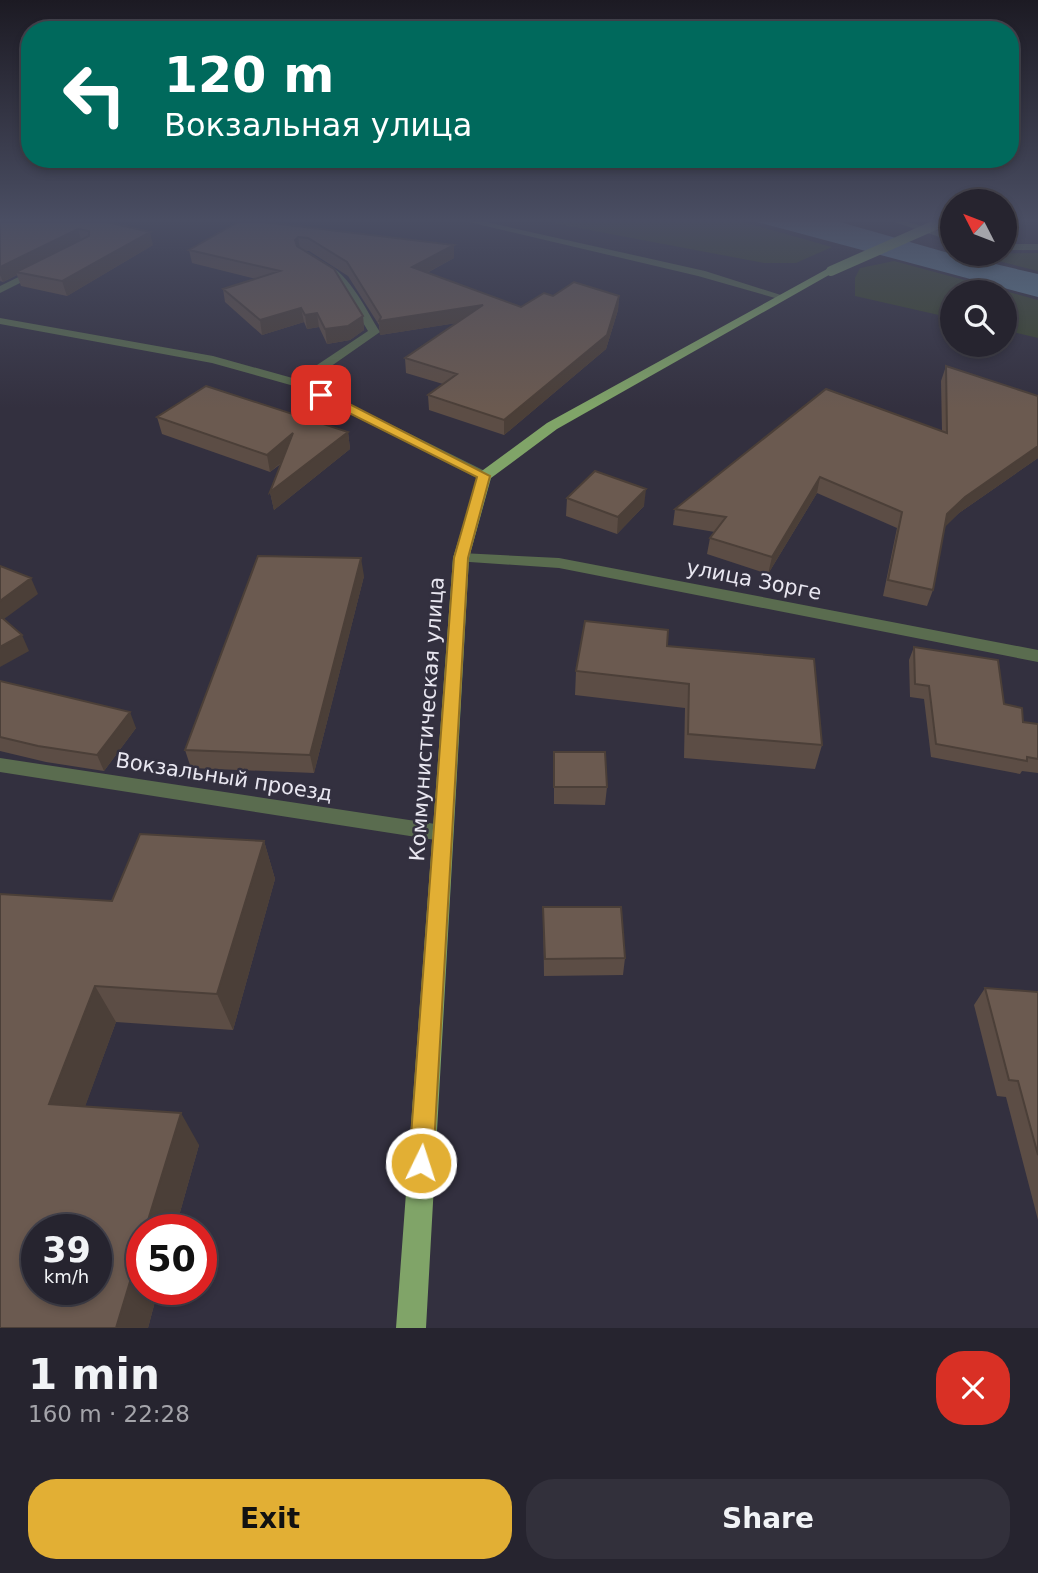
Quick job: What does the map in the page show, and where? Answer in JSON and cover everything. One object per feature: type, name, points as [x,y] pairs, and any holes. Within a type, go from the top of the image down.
[{"type":"main road","points":[[484,476],[552,426],[807,284]]},
{"type":"main road","name":"Коммунистическая улица","points":[[411,1328],[461,558],[484,476]]},
{"type":"street","points":[[298,383],[374,332],[345,284]]},
{"type":"street","points":[[738,284],[782,297]]},
{"type":"street","points":[[0,321],[214,360],[298,383],[484,476]]},
{"type":"street","name":"улица Зорге","points":[[461,558],[559,564],[1038,656]]},
{"type":"street","name":"Вокзальный проезд","points":[[0,765],[442,833]]},
{"type":"green space","points":[[855,284],[940,284],[940,315],[855,296]]},
{"type":"green space","points":[[1017,294],[1038,300],[1038,338],[1017,333]]},
{"type":"water","points":[[1017,284],[1038,284],[1038,297],[1017,291]]},
{"type":"building","points":[[239,284],[343,284],[363,316],[348,326],[325,329],[317,313],[305,315],[301,308],[260,320],[223,289]]},
{"type":"building","points":[[361,284],[458,284],[521,307],[544,293],[553,296],[571,284],[580,284],[619,296],[607,335],[504,420],[428,395],[457,374],[405,358],[483,305],[379,321],[381,317]]},
{"type":"building","points":[[946,366],[1038,396],[1038,446],[965,497],[947,514],[933,590],[888,580],[902,512],[820,477],[772,557],[710,538],[726,517],[675,509],[826,389],[947,433]]},
{"type":"building","points":[[206,386],[348,432],[270,492],[293,433],[267,455],[157,417]]},
{"type":"building","points":[[595,471],[646,489],[618,517],[567,498]]},
{"type":"building","points":[[258,556],[361,558],[310,755],[185,750]]},
{"type":"building","points":[[0,566],[31,578],[0,601]]},
{"type":"building","points":[[0,616],[22,635],[0,647]]},
{"type":"building","points":[[585,621],[668,630],[667,646],[814,659],[822,745],[688,734],[689,684],[576,671]]},
{"type":"building","points":[[914,647],[998,660],[1004,704],[1022,708],[1023,722],[1038,724],[1038,759],[1027,757],[1027,761],[936,744],[929,686],[915,684]]},
{"type":"building","points":[[0,681],[130,712],[97,755],[0,737]]},
{"type":"building","points":[[554,752],[605,752],[607,787],[554,787]]},
{"type":"building","points":[[140,834],[264,841],[217,994],[95,986],[49,1104],[181,1113],[150,1214],[126,1214],[126,1295],[116,1328],[0,1328],[0,894],[112,901]]},
{"type":"building","points":[[543,907],[621,907],[625,958],[545,959]]},
{"type":"building","points":[[985,988],[1038,992],[1038,1155],[1018,1081],[1009,1080]]},
{"type":"route","points":[[321,395],[484,476],[461,558],[421,1163]]}]
